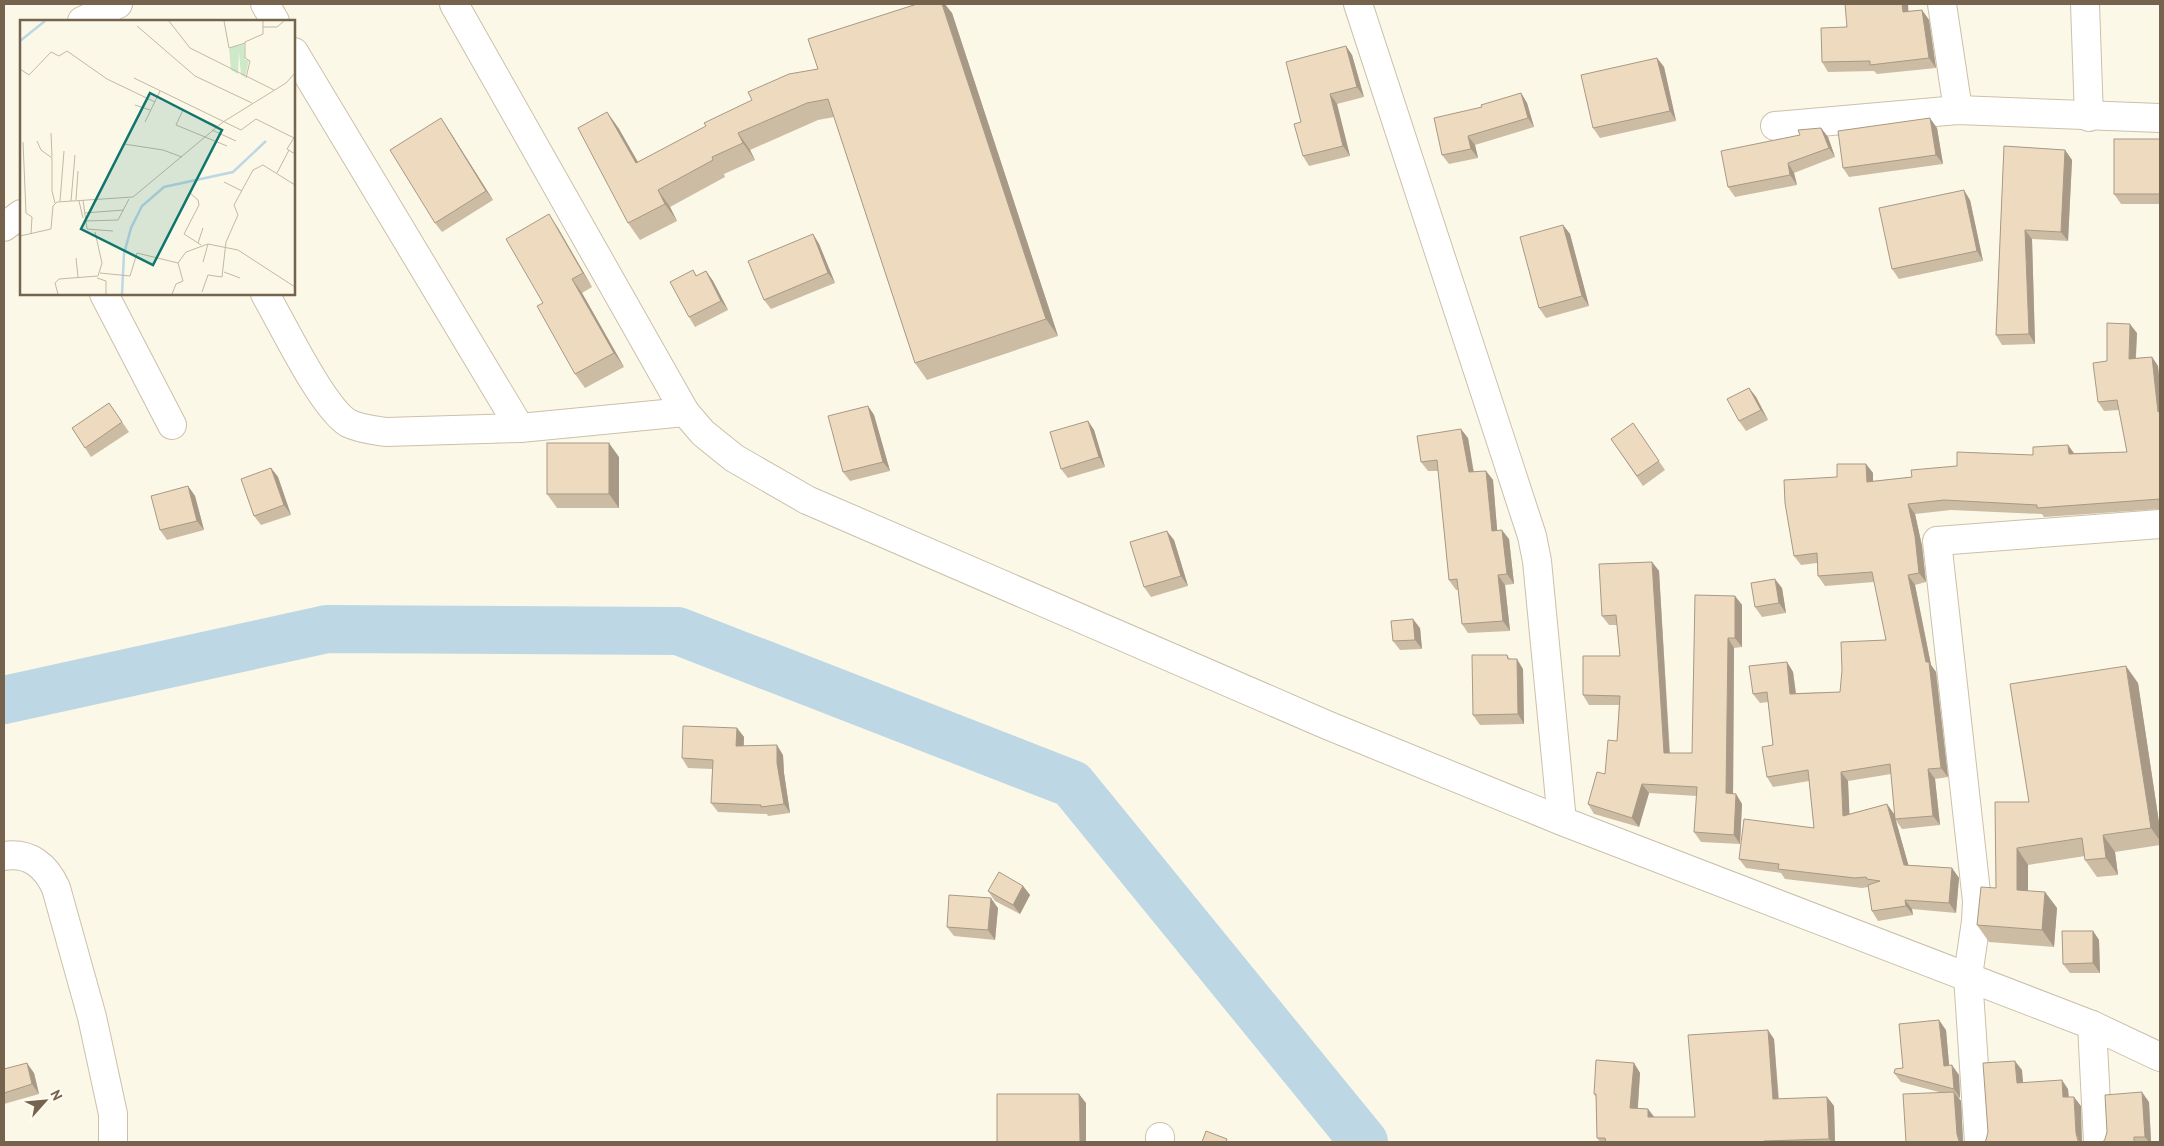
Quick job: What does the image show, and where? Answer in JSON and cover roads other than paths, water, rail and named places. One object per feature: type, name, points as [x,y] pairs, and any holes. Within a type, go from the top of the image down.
[{"type":"street","points":[[84,20],[118,4]]},
{"type":"street","points":[[120,20],[122,4]]},
{"type":"street","points":[[265,4],[274,20]]},
{"type":"street","points":[[454,4],[685,412],[704,433],[734,458],[807,500],[1328,725],[1562,821],[2092,1025],[2160,1057]]},
{"type":"street","points":[[1358,4],[1532,536],[1537,561],[1562,821]]},
{"type":"street","points":[[1942,4],[1958,110]]},
{"type":"street","points":[[2085,4],[2089,117]]},
{"type":"street","points":[[295,54],[520,428]]},
{"type":"street","points":[[1775,126],[1958,110],[2089,117],[2160,118]]},
{"type":"street","points":[[4,227],[20,215]]},
{"type":"street","points":[[105,295],[172,425]]},
{"type":"street","points":[[266,295],[320,391],[334,410],[348,422],[364,429],[386,432],[520,428],[685,412]]},
{"type":"street","points":[[1979,1142],[1968,976],[1976,921],[1975,872],[1937,541],[2160,524]]},
{"type":"street","points":[[4,856],[28,857],[41,864],[56,888],[92,1017],[113,1114],[113,1142]]},
{"type":"street","points":[[2092,1025],[2098,1142]]},
{"type":"waterway","points":[[4,700],[327,629],[678,631],[1072,784],[1364,1142]]}]
